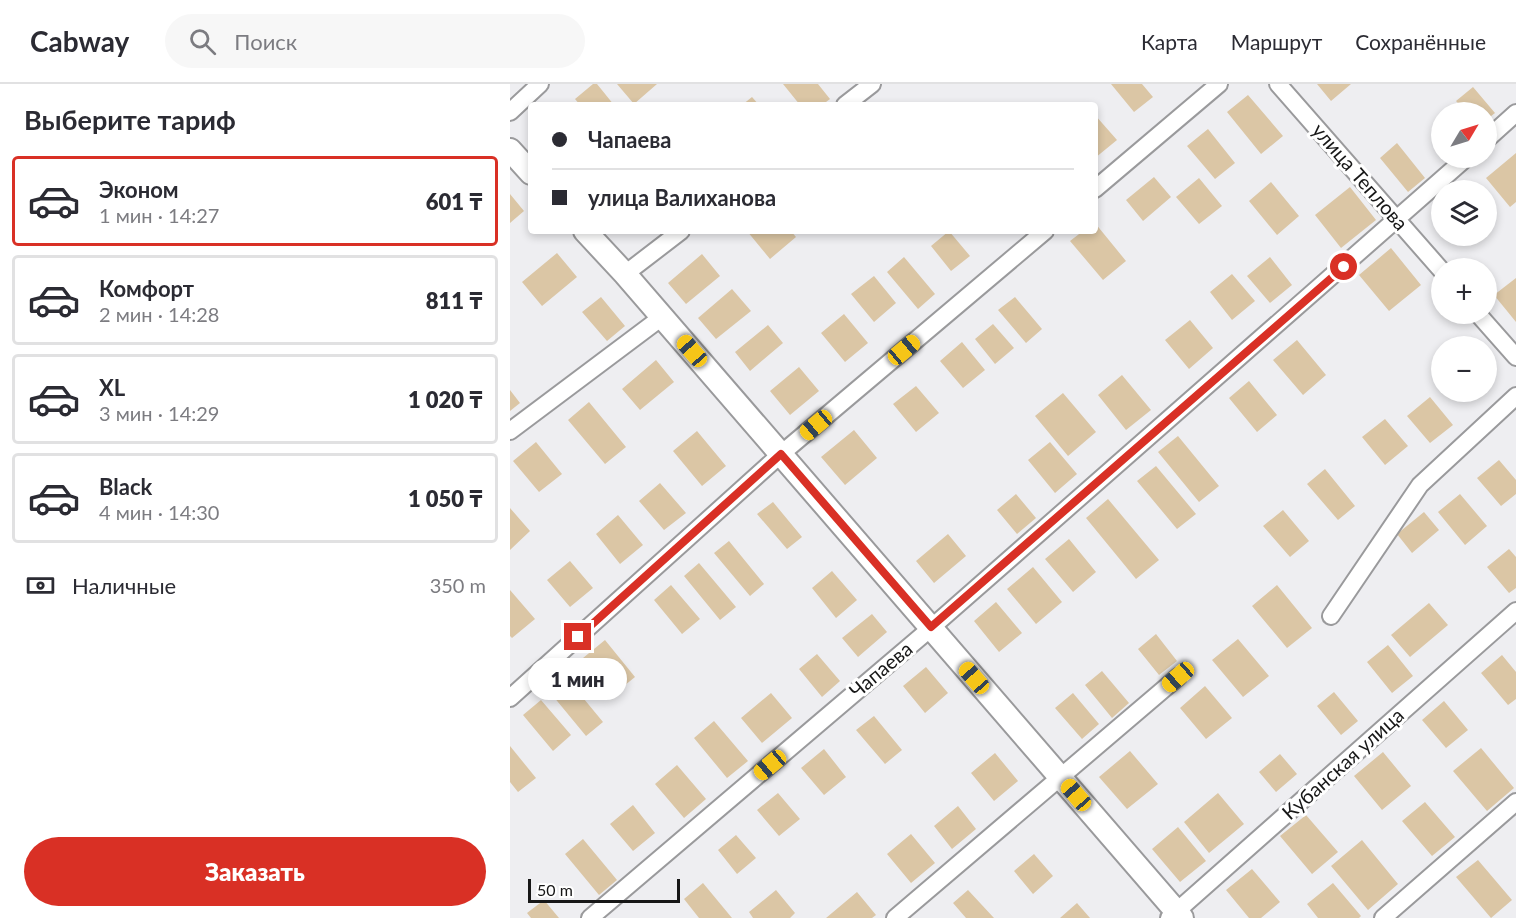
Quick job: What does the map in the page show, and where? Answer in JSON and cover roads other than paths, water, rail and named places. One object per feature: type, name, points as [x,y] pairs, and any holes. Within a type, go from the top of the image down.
[{"type":"street","points":[[510,112],[540,84]]},
{"type":"street","points":[[849,102],[872,84]]},
{"type":"street","points":[[1098,186],[1219,84]]},
{"type":"street","name":"улица Теплова","points":[[1278,84],[1431,258]]},
{"type":"street","points":[[1497,130],[1516,113]]},
{"type":"street","points":[[510,150],[528,170]]},
{"type":"street","name":"Чапаева","points":[[590,918],[931,627],[1456,168]]},
{"type":"street","points":[[588,234],[1062,778],[1176,916]]},
{"type":"street","points":[[625,274],[677,234]]},
{"type":"street","points":[[510,698],[781,454],[1041,234]]},
{"type":"street","points":[[510,431],[662,317]]},
{"type":"street","points":[[1487,324],[1516,357]]},
{"type":"street","points":[[1331,616],[1420,486],[1516,396]]},
{"type":"street","name":"Кубанская улица","points":[[1176,916],[1516,611]]},
{"type":"street","points":[[895,918],[1178,677]]},
{"type":"street","points":[[1383,918],[1516,802]]}]
